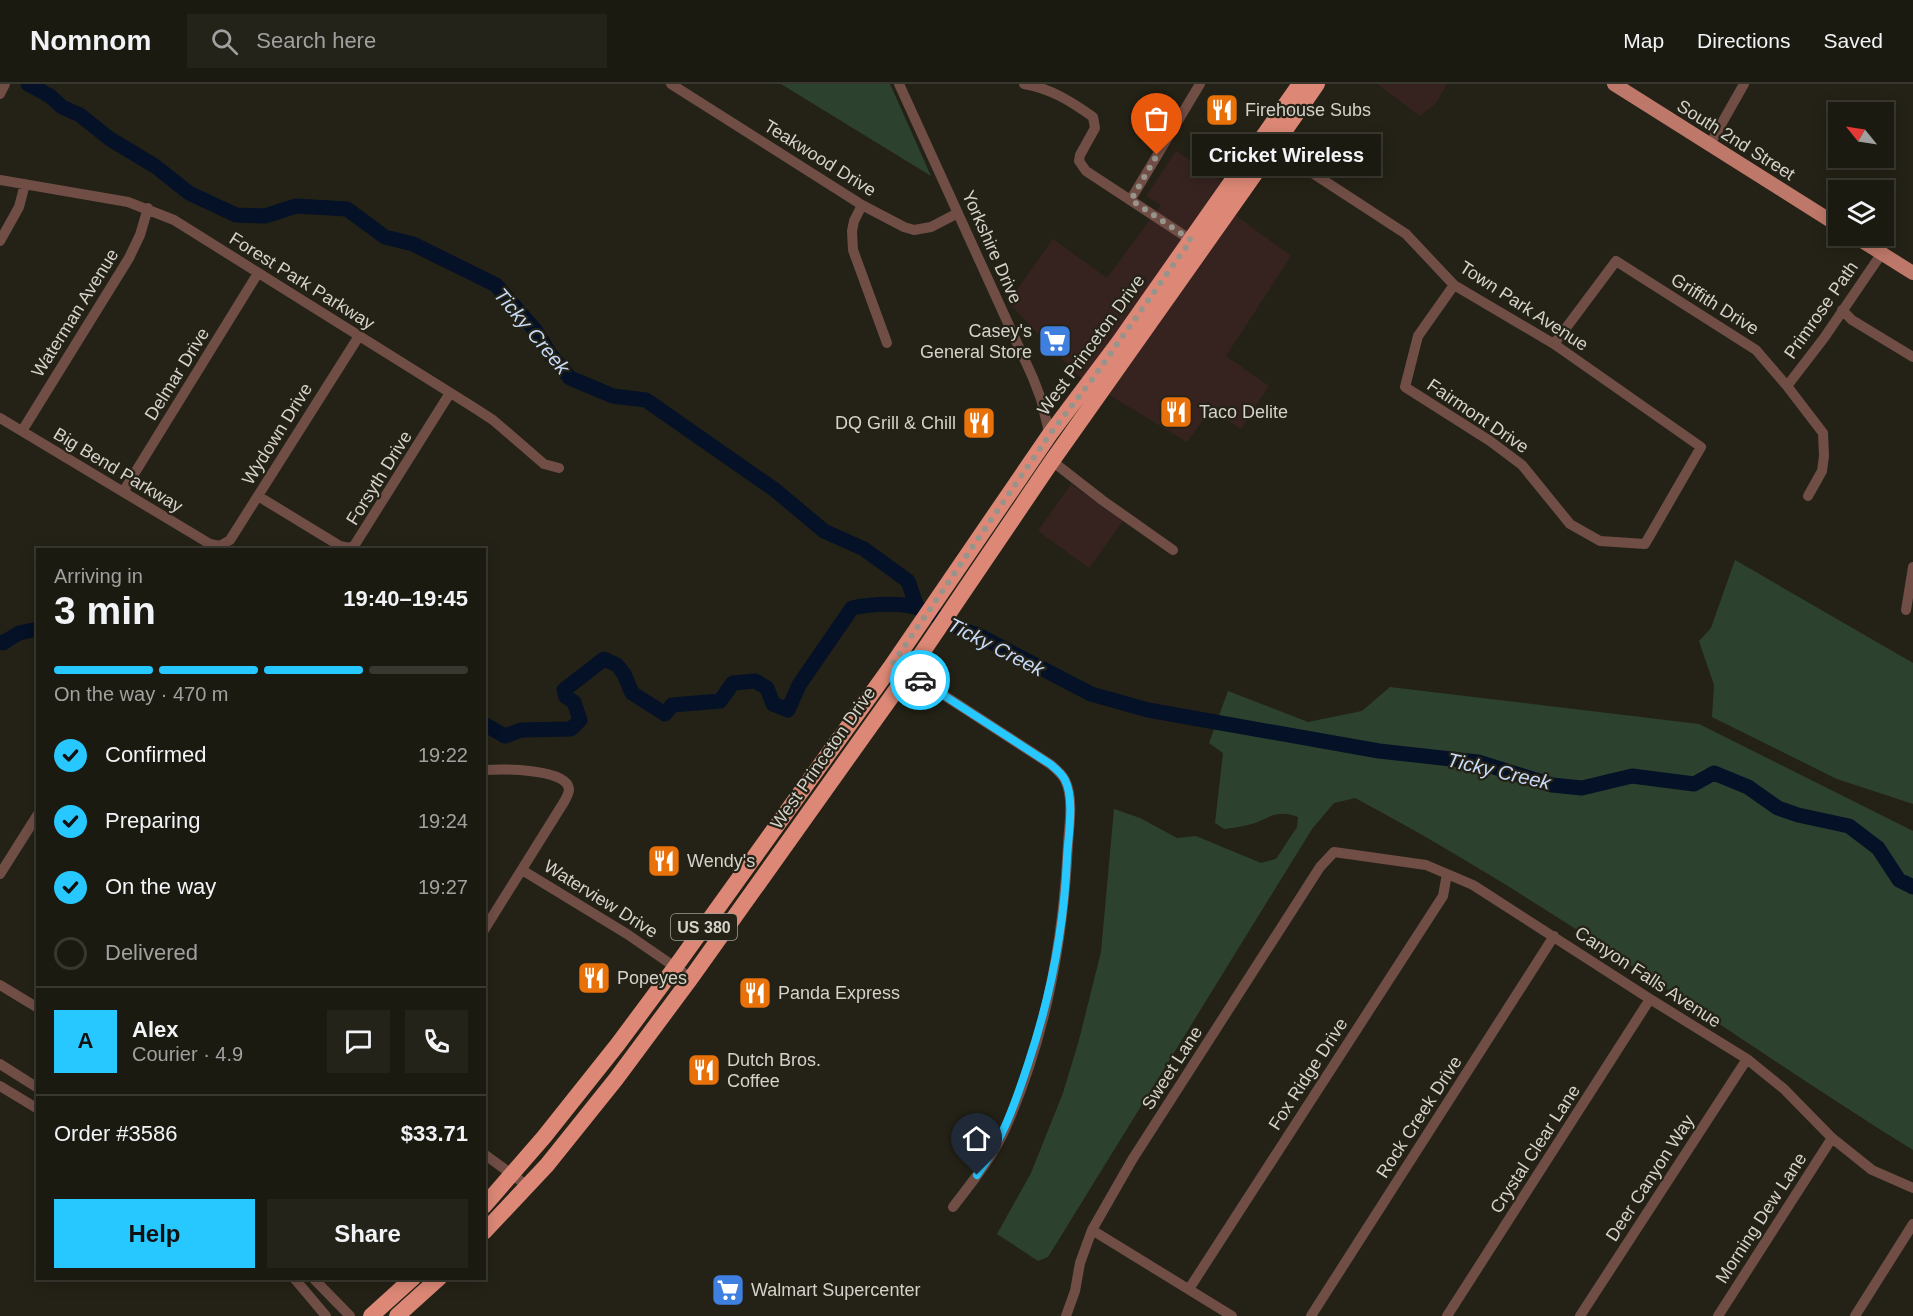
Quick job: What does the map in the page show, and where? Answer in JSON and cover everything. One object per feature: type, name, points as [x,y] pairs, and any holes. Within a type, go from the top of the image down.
[{"type":"highway","name":"West Princeton Drive","points":[[486,1230],[529,1187],[616,1079],[691,978],[909,672],[1196,246],[1300,84]]},
{"type":"highway","name":"West Princeton Drive","points":[[486,1204],[513,1174],[618,1044],[676,966],[942,594],[1050,434],[1274,148],[1317,84]]},
{"type":"highway","points":[[371,1316],[411,1280]]},
{"type":"highway","points":[[397,1316],[437,1280]]},
{"type":"main road","name":"South 2nd Street","points":[[1614,84],[1828,219]]},
{"type":"main road","points":[[1870,246],[1913,273]]},
{"type":"street","points":[[0,94],[5,84]]},
{"type":"street","name":"Teakwood Drive","points":[[671,84],[862,205],[904,227],[914,230],[931,227],[958,213]]},
{"type":"street","name":"Yorkshire Drive","points":[[899,84],[1033,378],[1050,434],[1052,461]]},
{"type":"street","points":[[1024,84],[1051,90],[1093,117],[1095,128],[1080,155],[1082,166],[1196,246]]},
{"type":"street","points":[[1131,200],[1200,84]]},
{"type":"street","points":[[1710,144],[1744,84]]},
{"type":"street","name":"Town Park Avenue","points":[[1274,148],[1407,234],[1454,285],[1554,344],[1701,447],[1645,544]]},
{"type":"street","name":"Forest Park Parkway","points":[[0,180],[128,202],[174,220],[493,420],[544,464],[560,468]]},
{"type":"street","points":[[0,241],[19,207],[25,184]]},
{"type":"street","points":[[862,205],[854,221],[853,250],[887,343]]},
{"type":"street","name":"Waterman Avenue","points":[[22,431],[129,258],[140,235],[148,208]]},
{"type":"street","name":"Primrose Path","points":[[1787,386],[1882,253]]},
{"type":"street","name":"Griffith Drive","points":[[1554,344],[1616,261],[1756,350],[1787,386],[1823,433],[1822,471],[1808,496]]},
{"type":"street","name":"Delmar Drive","points":[[123,492],[258,273]]},
{"type":"street","name":"Fairmont Drive","points":[[1454,285],[1418,336],[1405,387],[1490,441],[1522,465],[1569,524],[1600,541],[1645,544]]},
{"type":"street","points":[[1842,310],[1859,325],[1913,357]]},
{"type":"street","name":"Wydown Drive","points":[[220,546],[230,540],[359,336]]},
{"type":"street","name":"Forsyth Drive","points":[[258,496],[339,546],[349,548],[354,546],[359,542],[450,393]]},
{"type":"street","name":"Big Bend Parkway","points":[[0,418],[210,544],[220,546]]},
{"type":"street","points":[[1052,461],[1173,550]]},
{"type":"street","points":[[1906,610],[1913,567]]},
{"type":"street","points":[[893,663],[1050,764],[1065,781],[1069,795],[1062,929],[1057,963],[1046,1006],[1005,1130],[983,1167],[953,1207]]},
{"type":"street","points":[[486,770],[540,772],[556,777],[569,787],[569,793],[564,802],[486,927]]},
{"type":"street","points":[[0,874],[36,817]]},
{"type":"street","name":"Canyon Falls Avenue","points":[[1334,852],[1426,865],[1473,885],[1747,1059],[1784,1089],[1832,1138],[1872,1170],[1913,1188]]},
{"type":"street","name":"Sweet Lane","points":[[1066,1316],[1075,1291],[1080,1263],[1092,1230],[1153,1128],[1320,867],[1334,852]]},
{"type":"street","name":"Waterview Drive","points":[[522,870],[627,934],[691,978]]},
{"type":"street","name":"Fox Ridge Drive","points":[[1189,1289],[1443,896],[1447,874]]},
{"type":"street","name":"Rock Creek Drive","points":[[1311,1316],[1554,936]]},
{"type":"street","points":[[0,985],[36,1007]]},
{"type":"street","name":"Crystal Clear Lane","points":[[1447,1316],[1650,999]]},
{"type":"street","name":"Deer Canyon Way","points":[[1580,1316],[1747,1059]]},
{"type":"street","points":[[0,1064],[36,1087]]},
{"type":"street","points":[[0,1086],[36,1109]]},
{"type":"street","name":"Morning Dew Lane","points":[[1718,1316],[1832,1138]]},
{"type":"street","points":[[486,1155],[529,1187]]},
{"type":"street","points":[[1855,1316],[1913,1224]]},
{"type":"street","points":[[1092,1230],[1232,1316]]},
{"type":"street","points":[[296,1280],[326,1316]]},
{"type":"street","points":[[314,1280],[350,1316]]},
{"type":"shaded area","points":[[1377,84],[1447,84],[1436,103],[1420,116]]},
{"type":"shaded area","points":[[1176,151],[1223,182],[1212,198],[1291,256],[1226,356],[1269,386],[1241,429],[1211,409],[1187,442],[1078,376],[1008,302],[1053,239],[1107,278],[1161,205],[1146,196]]},
{"type":"shaded area","points":[[1071,484],[1123,521],[1089,568],[1038,531]]},
{"type":"green space","points":[[781,84],[890,84],[931,176]]},
{"type":"green space","points":[[1735,560],[1913,663],[1913,804],[1837,779],[1712,717],[1714,685],[1699,641],[1711,628]]},
{"type":"green space","points":[[1390,687],[1699,724],[1913,831],[1913,1150],[1568,924],[1427,838],[1355,798],[1334,803],[1312,829],[1048,1257],[1038,1261],[997,1234],[1031,1173],[1063,1093],[1079,1040],[1101,952],[1114,809],[1140,818],[1177,838],[1196,836],[1261,863],[1276,859],[1297,827],[1298,817],[1277,814],[1248,825],[1224,829],[1215,823],[1223,753],[1209,743],[1228,691],[1308,722],[1362,711]]},
{"type":"waterway","name":"Ticky Creek","points":[[28,84],[50,96],[62,107],[80,115],[110,139],[155,166],[189,193],[236,215],[265,216],[296,206],[347,209],[385,237],[413,244],[496,285],[535,330],[550,354],[570,378],[613,396],[646,400],[775,490],[824,531],[864,549],[908,581],[917,607]]},
{"type":"waterway","name":"Ticky Creek","points":[[486,725],[505,736],[521,730],[571,729],[580,720],[574,702],[566,697],[564,690],[604,659],[617,665],[624,674],[632,693],[665,714],[672,705],[720,701],[733,683],[755,681],[767,688],[773,704],[788,710],[799,685],[852,608],[903,605],[926,611],[978,635],[1091,694],[1148,710],[1379,751],[1478,762],[1552,785],[1582,788],[1632,776],[1694,784],[1714,773],[1748,787],[1778,808],[1798,815],[1849,826],[1878,848],[1899,880],[1913,887]]},
{"type":"waterway","points":[[0,642],[3,643],[19,633],[36,629]]},
{"type":"way so far","points":[[920,680],[893,663],[1050,434],[1091,381],[1191,240],[1131,200],[1157,155]]},
{"type":"place","name":"Firehouse Subs","points":[[1222,110]]},
{"type":"place","name":"Cricket Wireless","points":[[1157,155]]},
{"type":"place","name":"Casey's General Store","points":[[1055,341]]},
{"type":"place","name":"Taco Delite","points":[[1176,412]]},
{"type":"place","name":"DQ Grill & Chill","points":[[979,423]]},
{"type":"place","name":"Wendy's","points":[[664,861]]},
{"type":"place","name":"Popeyes","points":[[594,978]]},
{"type":"place","name":"Panda Express","points":[[755,993]]},
{"type":"place","name":"Dutch Bros. Coffee","points":[[704,1070]]},
{"type":"place","name":"Walmart Supercenter","points":[[728,1290]]},
{"type":"route","points":[[920,680],[1050,764],[1065,781],[1069,795],[1063,913],[1053,980],[1038,1036],[1015,1105],[1005,1130],[977,1175]]}]
